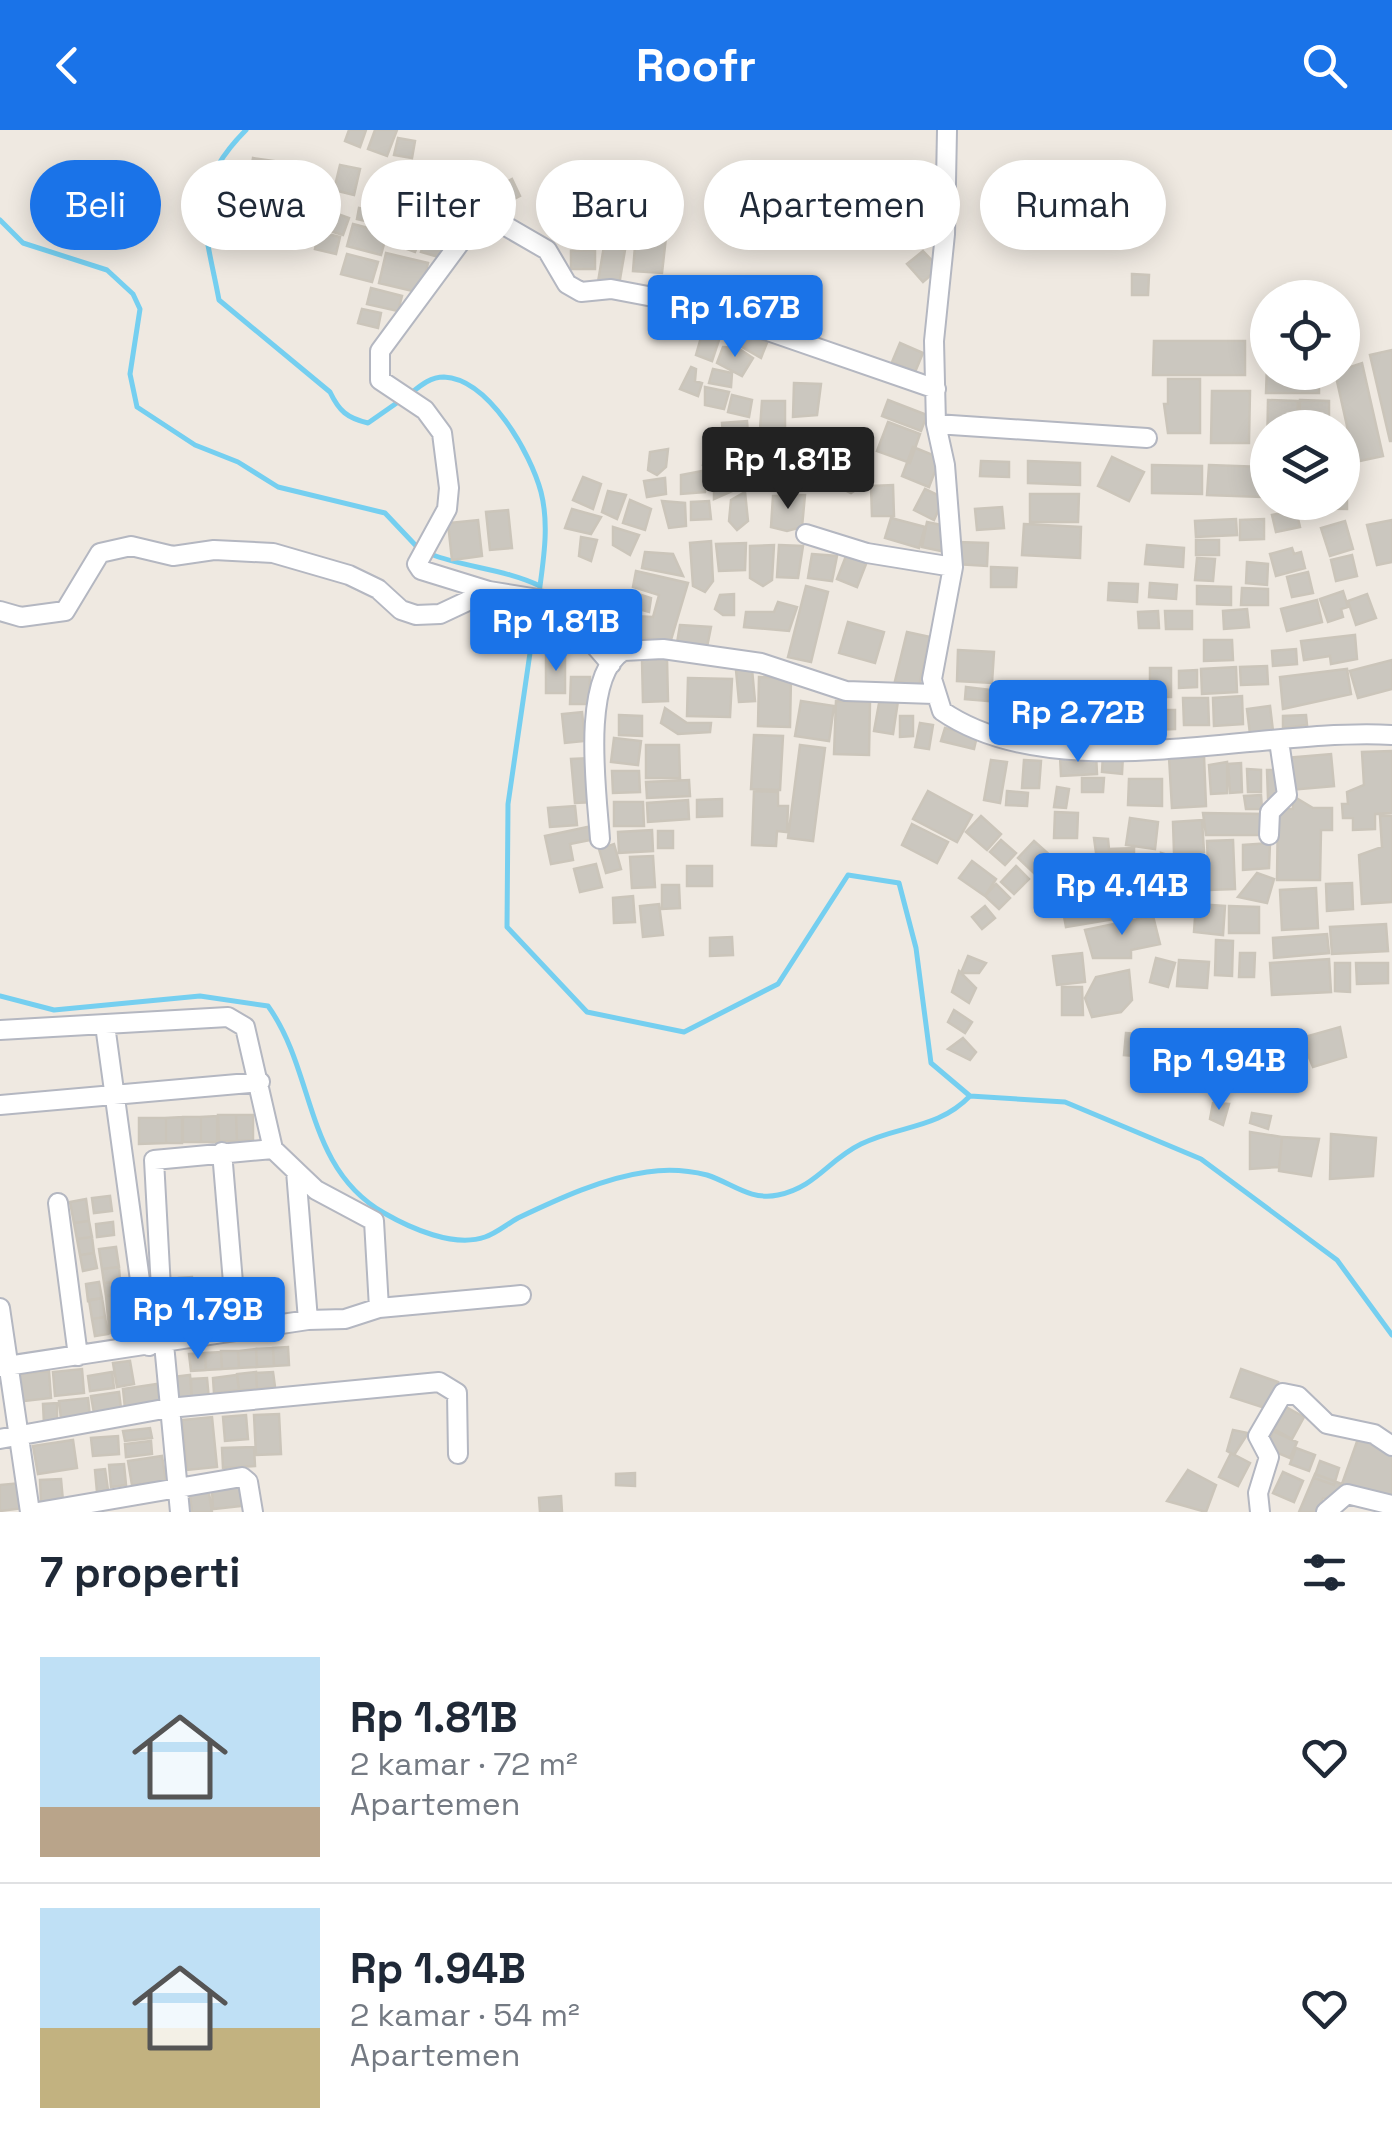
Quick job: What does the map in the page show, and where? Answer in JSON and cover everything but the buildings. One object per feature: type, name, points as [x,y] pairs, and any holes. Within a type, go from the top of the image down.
[{"type":"street","points":[[947,130],[944,234],[934,341],[936,424],[945,465],[953,567],[932,679],[942,711],[962,725],[1024,746],[1098,750],[1392,735]]},
{"type":"street","points":[[611,664],[557,602],[489,591],[428,572],[421,556],[447,509],[449,488],[442,433],[425,410],[380,380],[377,362],[392,333],[463,237],[480,222],[502,224],[546,250],[567,284],[581,292],[610,289],[690,304],[936,389]]},
{"type":"street","points":[[936,424],[1147,438]]},
{"type":"street","points":[[806,534],[867,553],[953,567]]},
{"type":"street","points":[[0,611],[21,617],[65,611],[100,553],[132,546],[173,556],[214,550],[300,559],[350,574],[378,590],[400,610],[416,615],[440,614],[489,591]]},
{"type":"street","points":[[600,838],[594,733],[611,664],[623,651],[663,650],[761,664],[846,691],[934,694]]},
{"type":"street","points":[[1269,835],[1270,812],[1287,795],[1278,741]]},
{"type":"street","points":[[0,1030],[228,1016],[246,1027],[273,1148],[316,1190],[374,1221],[379,1308]]},
{"type":"street","points":[[105,1025],[169,1408],[180,1512]]},
{"type":"street","points":[[0,1105],[260,1082]]},
{"type":"street","points":[[156,1345],[154,1160],[273,1148]]},
{"type":"street","points":[[222,1152],[238,1330]]},
{"type":"street","points":[[296,1172],[308,1320]]},
{"type":"street","points":[[58,1203],[78,1356]]},
{"type":"street","points":[[4,1366],[308,1320],[344,1319],[379,1308],[521,1295]]},
{"type":"street","points":[[0,1308],[8,1437],[34,1512],[105,1506],[176,1487],[242,1477],[248,1482],[253,1512]]},
{"type":"street","points":[[8,1437],[169,1408],[440,1382],[457,1393],[458,1454]]},
{"type":"street","points":[[1260,1512],[1258,1492],[1269,1458],[1258,1436],[1283,1393],[1298,1396],[1327,1424],[1378,1435],[1392,1446]]},
{"type":"street","points":[[1326,1512],[1347,1494],[1392,1505]]},
{"type":"waterway","points":[[246,130],[227,151],[207,190],[206,229],[219,300],[330,392],[349,416],[368,423],[401,400]]},
{"type":"waterway","points":[[0,220],[23,243],[107,270],[133,294],[140,309],[130,374],[137,407],[195,445],[238,462],[278,487],[385,513],[420,550]]},
{"type":"waterway","points":[[410,394],[434,379],[461,381],[477,390],[506,421],[528,458],[541,492],[545,527],[540,586]]},
{"type":"waterway","points":[[430,554],[526,580],[540,586],[539,594]]},
{"type":"waterway","points":[[537,605],[508,804],[507,927],[587,1012],[684,1032],[778,984],[848,875],[899,883],[916,948],[931,1063],[970,1096],[1065,1102],[1201,1159],[1337,1260],[1392,1335]]},
{"type":"waterway","points":[[0,996],[54,1010],[200,996],[268,1006],[283,1032],[325,1145],[339,1171],[358,1194],[384,1213],[419,1230],[460,1240],[485,1237],[581,1190],[647,1172],[700,1173],[759,1196],[778,1195],[812,1180],[861,1144],[932,1121],[970,1096]]}]
